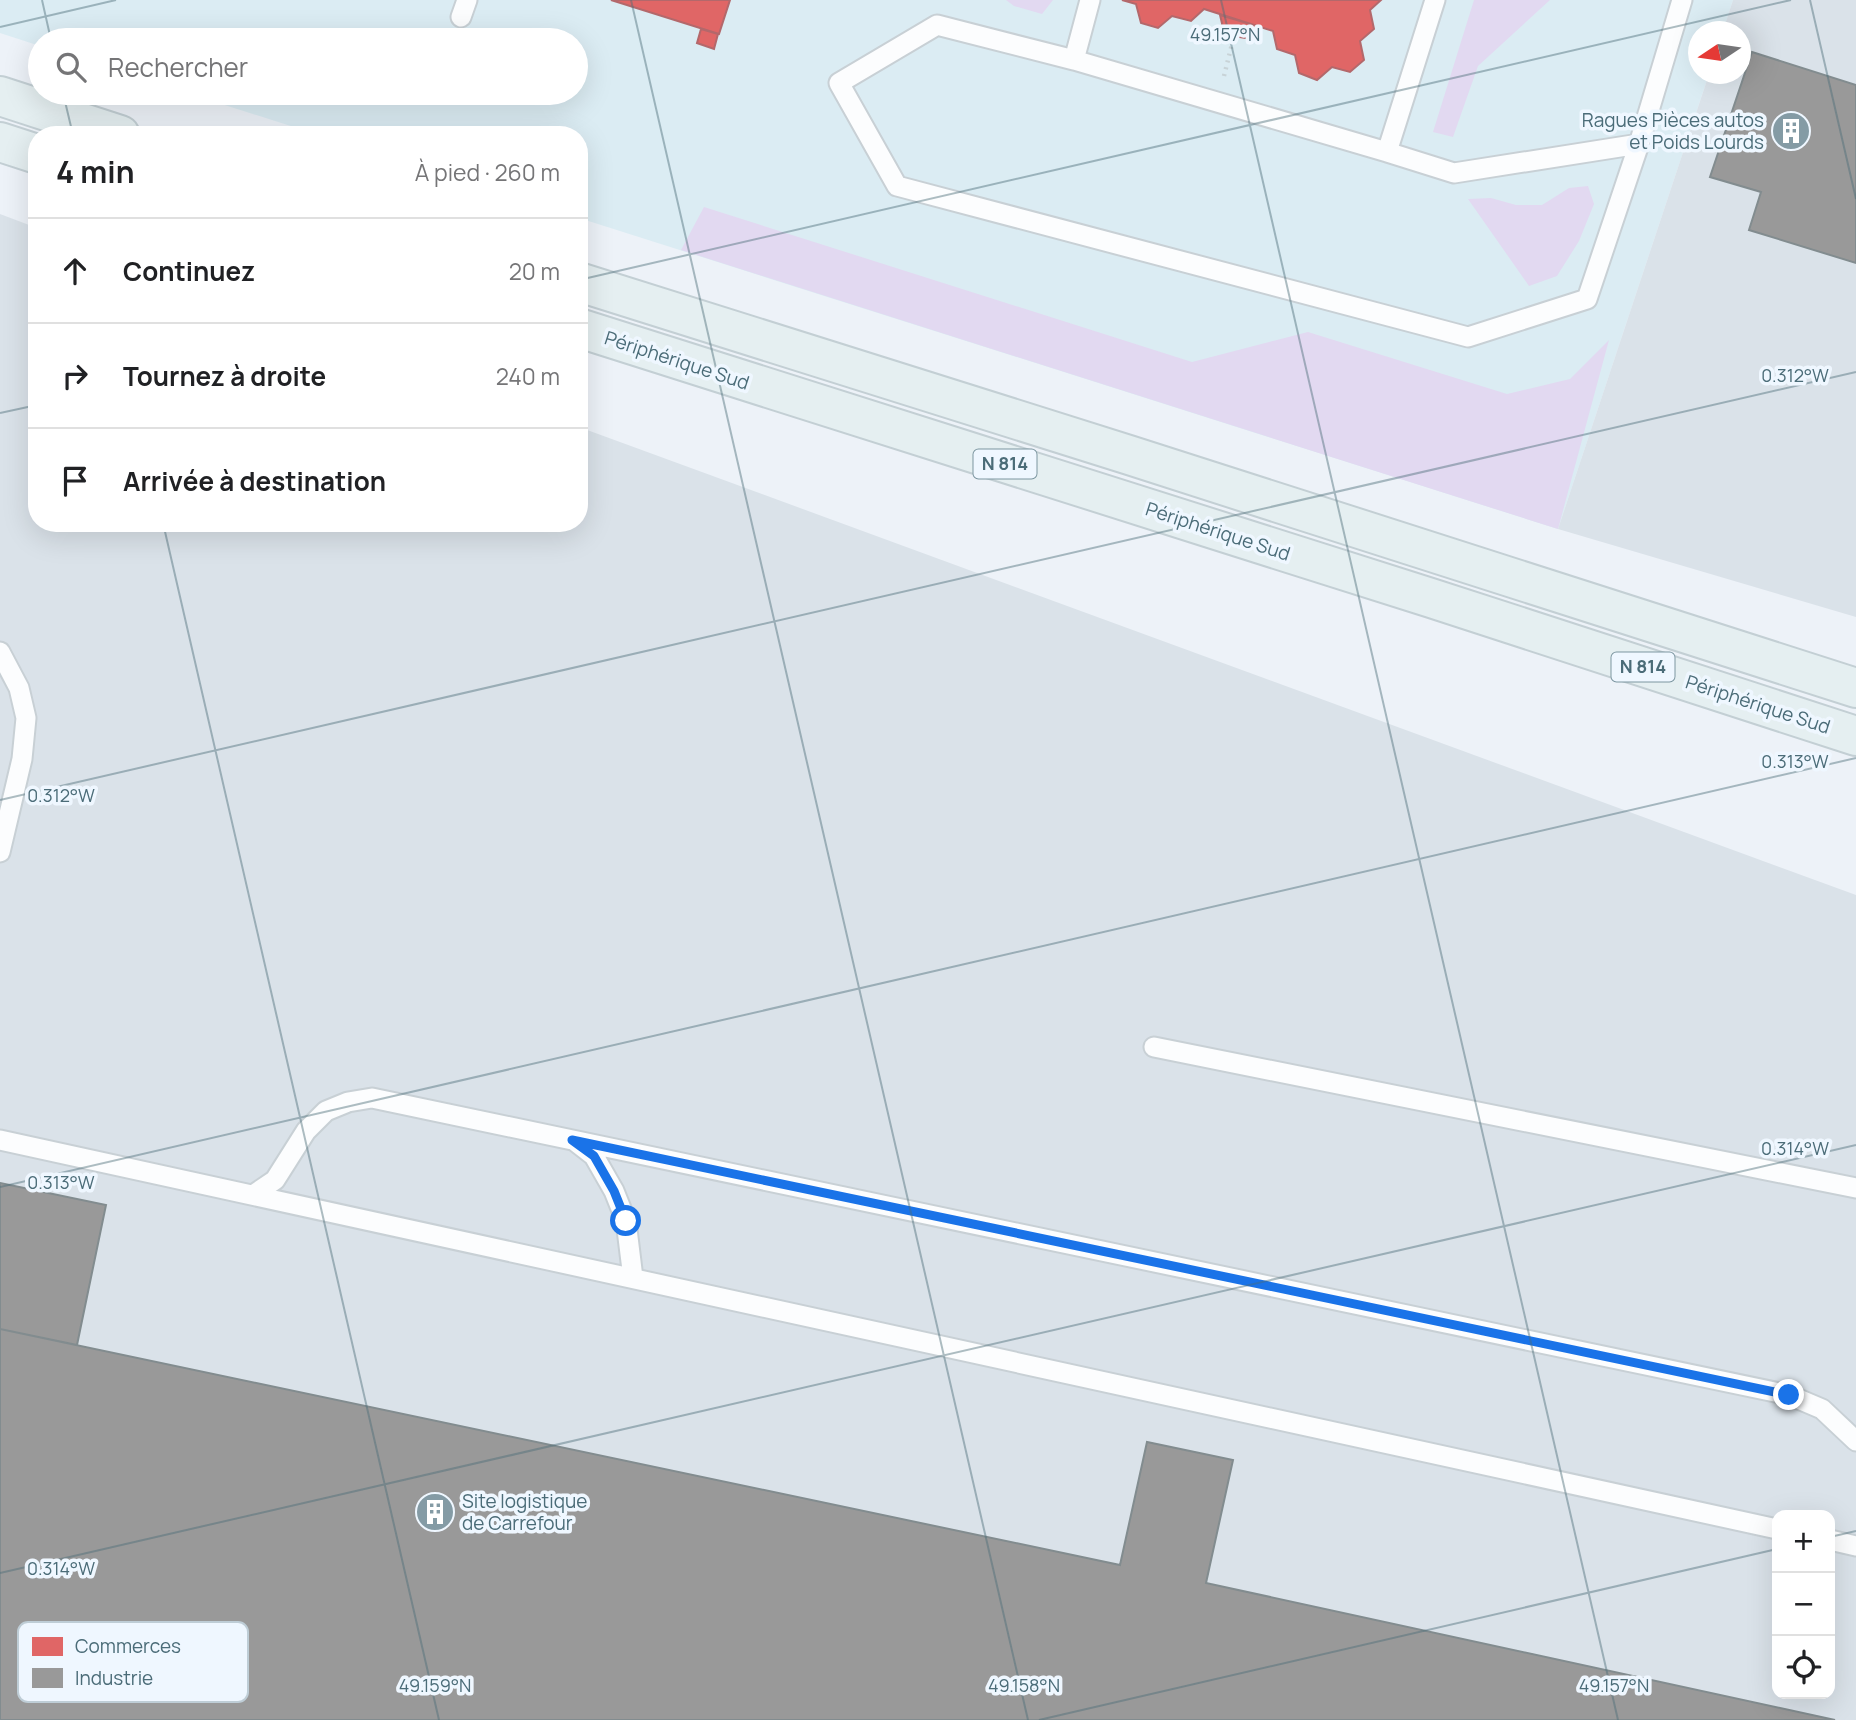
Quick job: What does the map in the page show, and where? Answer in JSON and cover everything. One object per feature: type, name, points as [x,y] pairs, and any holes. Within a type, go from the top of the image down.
[{"type":"highway","points":[[0,96],[92,126]]},
{"type":"highway","points":[[0,142],[28,151]]},
{"type":"highway","name":"N 814","points":[[588,285],[1168,467],[1856,688]]},
{"type":"highway","name":"Périphérique Sud","points":[[588,331],[1856,736]]},
{"type":"lane","points":[[1074,60],[1090,0]]},
{"type":"lane","points":[[1387,152],[1435,0]]},
{"type":"lane","points":[[1639,144],[1454,173],[1074,60],[937,25],[839,83],[897,186],[1468,337],[1587,299],[1639,144],[1682,0]]},
{"type":"lane","points":[[0,652],[19,688],[26,718],[22,758],[3,825],[0,852]]},
{"type":"lane","points":[[1154,1047],[1856,1188]]},
{"type":"lane","points":[[253,1195],[275,1180],[306,1131],[326,1111],[348,1102],[372,1098],[1789,1395],[1822,1409],[1856,1441]]},
{"type":"lane","points":[[0,1140],[1772,1528]]},
{"type":"lane","points":[[572,1140],[594,1156],[614,1191],[626,1221],[633,1279]]},
{"type":"lane","points":[[1835,1542],[1856,1546]]},
{"type":"path","points":[[1216,102],[1234,36]]},
{"type":"shaded area","points":[[0,0],[1733,0],[1726,21],[1688,21],[1688,84],[1706,84],[1558,529],[588,221],[588,126],[291,126],[225,105],[588,105],[588,28],[28,28],[28,42],[0,33]]},
{"type":"shaded area","points":[[1006,0],[1053,0],[1042,14],[1014,6]]},
{"type":"shaded area","points":[[1474,0],[1550,0],[1478,66],[1453,137],[1433,132]]},
{"type":"shaded area","points":[[1733,0],[1856,0],[1856,617],[1558,529],[1706,84],[1751,84],[1751,21],[1726,21]]},
{"type":"shaded area","points":[[1588,186],[1594,204],[1579,241],[1557,276],[1529,286],[1468,199],[1491,198],[1516,205],[1542,205],[1569,188]]},
{"type":"shaded area","points":[[704,207],[1192,362],[1308,332],[1507,394],[1570,379],[1609,340],[1558,529],[681,250]]},
{"type":"shaded area","points":[[0,214],[28,225],[28,532],[588,532],[588,430],[1856,895],[1856,1720],[0,1720]]},
{"type":"building: Commerces","points":[[611,0],[730,0],[719,34]]},
{"type":"building: Commerces","points":[[1122,0],[1381,0],[1370,10],[1374,29],[1360,41],[1364,60],[1350,72],[1332,67],[1317,80],[1299,73],[1295,55],[1277,49],[1273,31],[1204,9],[1191,21],[1172,16],[1158,28],[1141,23],[1136,4]]},
{"type":"building: Commerces","points":[[1220,15],[1257,26],[1245,38],[1234,36],[1224,32]]},
{"type":"building: Commerces","points":[[701,29],[718,34],[714,49],[697,43]]},
{"type":"building: Industrie","name":"Ragues Pièces autos et Poids Lourds","points":[[1752,52],[1856,85],[1856,263],[1749,230],[1761,192],[1710,177],[1741,84],[1751,84]]},
{"type":"building: Industrie","points":[[0,1183],[106,1205],[77,1345],[0,1329]]},
{"type":"building: Industrie","name":"Site logistique de Carrefour","points":[[0,1329],[1120,1565],[1147,1442],[1233,1460],[1206,1583],[1835,1720],[0,1720]]},
{"type":"place","name":"Ragues Pièces autos et Poids Lourds","points":[[1791,131]]},
{"type":"place","name":"Site logistique de Carrefour","points":[[435,1512]]},
{"type":"route","points":[[626,1221],[614,1191],[594,1156],[572,1140],[1789,1395]]}]
